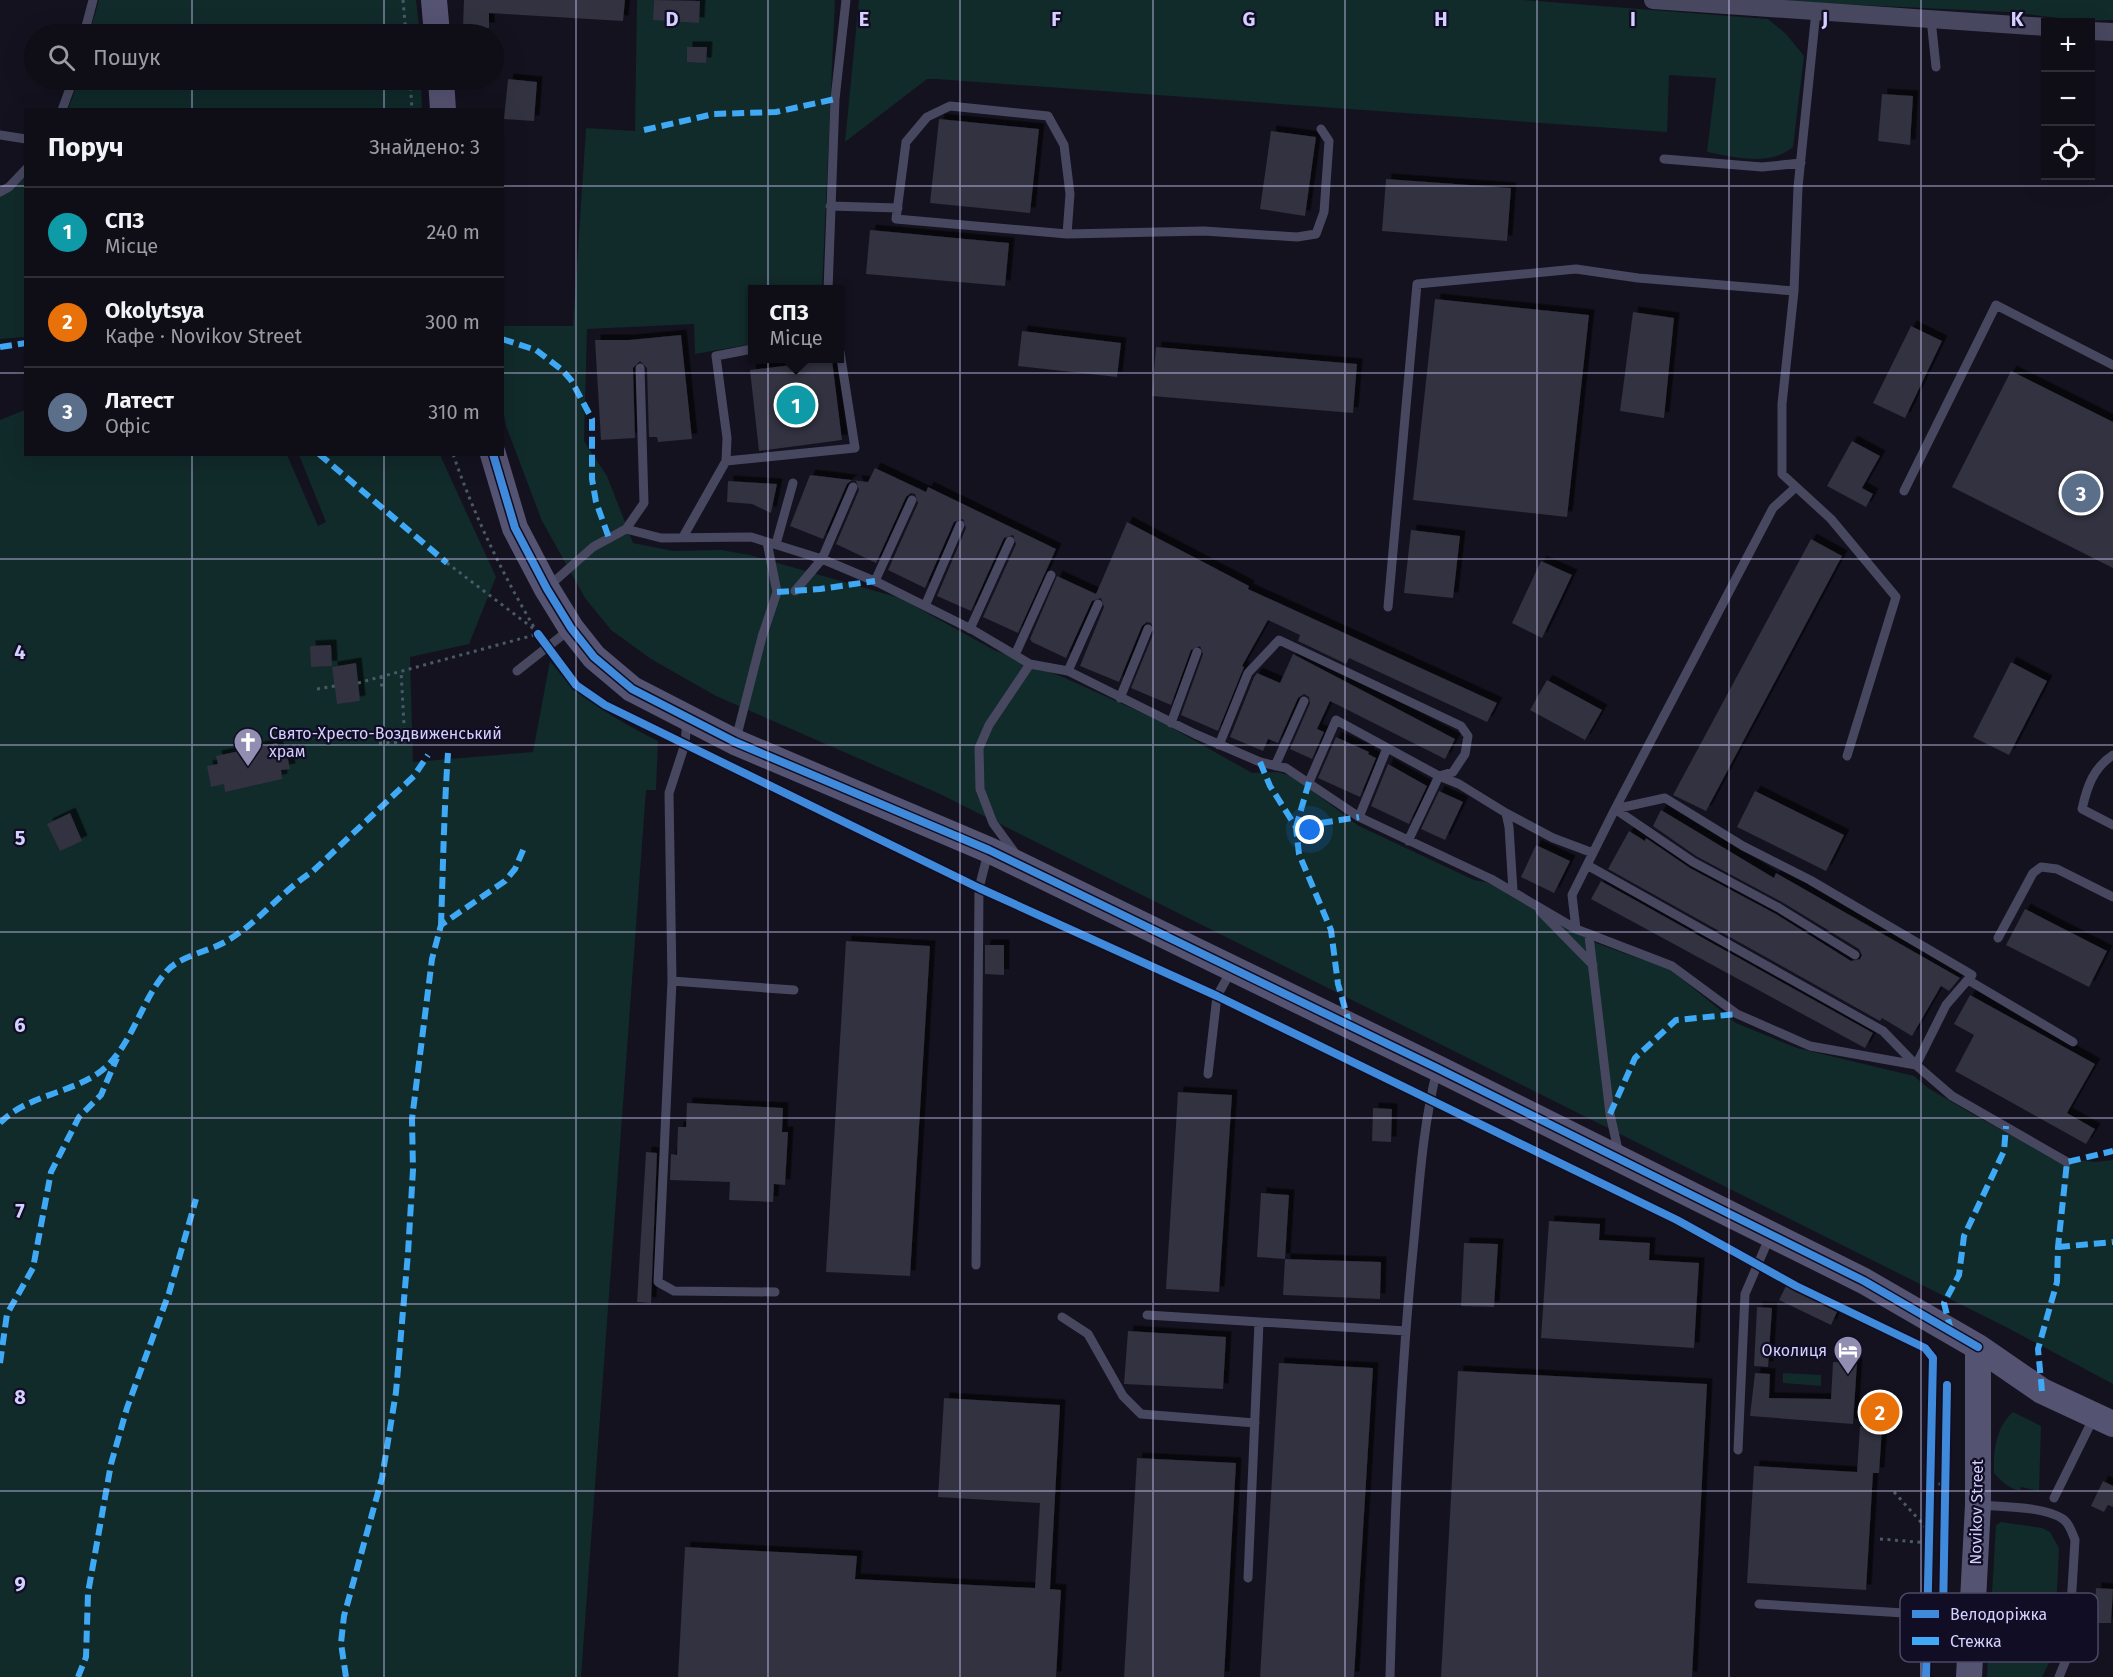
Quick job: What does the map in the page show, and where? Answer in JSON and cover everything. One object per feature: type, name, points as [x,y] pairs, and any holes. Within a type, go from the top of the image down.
[{"type":"street","points":[[434,0],[436,24]]},
{"type":"street","points":[[1653,0],[2041,27]]},
{"type":"street","points":[[2095,31],[2113,32]]},
{"type":"street","points":[[442,90],[443,108]]},
{"type":"street","points":[[494,456],[514,528],[547,589],[571,628],[594,657],[632,689],[735,742],[989,850],[1437,1068],[1864,1281],[1978,1347],[2042,1391],[2104,1420]]},
{"type":"street","name":"Novikov Street","points":[[1973,1593],[1978,1505],[1978,1347]]},
{"type":"street","name":"Novikov Street","points":[[1969,1677],[1970,1662]]},
{"type":"lane","points":[[87,24],[93,0]]},
{"type":"lane","points":[[828,285],[835,99],[846,0]]},
{"type":"lane","points":[[1816,11],[1801,163],[1794,291],[1782,405],[1782,474],[1831,519],[1896,597],[1847,756]]},
{"type":"lane","points":[[1931,20],[1936,67]]},
{"type":"lane","points":[[63,108],[69,90]]},
{"type":"lane","points":[[1066,234],[1070,194],[1065,145],[1048,116],[950,106],[927,117],[906,142],[896,219],[1066,234],[1204,231],[1297,237],[1316,234],[1324,213],[1329,141],[1321,129]]},
{"type":"lane","points":[[0,135],[24,139]]},
{"type":"lane","points":[[1664,159],[1762,167],[1801,163]]},
{"type":"lane","points":[[0,192],[9,188],[24,171]]},
{"type":"lane","points":[[830,206],[898,208]]},
{"type":"lane","points":[[1388,607],[1417,284],[1576,269],[1638,278],[1794,291]]},
{"type":"lane","points":[[1904,491],[1995,305],[2113,365]]},
{"type":"lane","points":[[683,537],[726,461],[727,438],[716,356],[748,350]]},
{"type":"lane","points":[[726,461],[855,448],[842,363]]},
{"type":"lane","points":[[547,589],[592,547],[626,529],[644,503],[640,368]]},
{"type":"lane","points":[[735,742],[762,636],[777,592],[771,543],[793,483]]},
{"type":"lane","points":[[795,591],[822,559],[853,488]]},
{"type":"lane","points":[[1576,929],[1572,895],[1773,508],[1796,488]]},
{"type":"lane","points":[[875,581],[912,500]]},
{"type":"lane","points":[[925,606],[960,525]]},
{"type":"lane","points":[[626,529],[661,538],[750,537],[822,559],[875,581],[970,629],[1030,664],[1068,671],[1219,745],[1286,768],[1359,817],[1513,891],[1576,929],[1672,966],[1737,1014],[1810,1046],[1916,1065]]},
{"type":"lane","points":[[970,629],[1010,541]]},
{"type":"lane","points":[[1016,656],[1051,575]]},
{"type":"lane","points":[[1068,671],[1098,604]]},
{"type":"lane","points":[[517,671],[571,628]]},
{"type":"lane","points":[[1120,698],[1148,629]]},
{"type":"lane","points":[[1219,745],[1248,673],[1279,640],[1461,726],[1468,736],[1465,754],[1453,772],[1439,776],[1408,841]]},
{"type":"lane","points":[[1171,723],[1197,652]]},
{"type":"lane","points":[[1023,867],[993,823],[980,789],[979,748],[989,724],[1030,664]]},
{"type":"lane","points":[[1275,766],[1304,701]]},
{"type":"lane","points":[[687,716],[685,744],[669,793],[672,981],[658,1282],[674,1291],[775,1292]]},
{"type":"lane","points":[[1309,782],[1336,720],[1439,776],[1459,784],[1553,838],[1593,853]]},
{"type":"lane","points":[[1359,817],[1387,748]]},
{"type":"lane","points":[[2113,755],[2100,764],[2087,787],[2082,809],[2113,825]]},
{"type":"lane","points":[[1615,809],[1665,798],[1743,846],[1810,880],[1972,975],[1946,1005],[1916,1065]]},
{"type":"lane","points":[[1615,809],[1693,862],[1779,908],[1855,955]]},
{"type":"lane","points":[[1506,813],[1513,891]]},
{"type":"lane","points":[[976,1264],[980,888],[989,850]]},
{"type":"lane","points":[[1587,865],[1883,1031],[1916,1065],[1952,1096],[2067,1162]]},
{"type":"lane","points":[[1998,938],[2033,873],[2041,867],[2057,869],[2113,897]]},
{"type":"lane","points":[[1530,901],[1593,965]]},
{"type":"lane","points":[[1590,936],[1610,1114],[1620,1161]]},
{"type":"lane","points":[[1208,1074],[1216,996],[1232,969]]},
{"type":"lane","points":[[1968,980],[2073,1042]]},
{"type":"lane","points":[[672,981],[794,990]]},
{"type":"lane","points":[[1390,1677],[1394,1528],[1406,1331],[1429,1100],[1437,1068]]},
{"type":"lane","points":[[1738,1450],[1745,1294],[1770,1235]]},
{"type":"lane","points":[[1147,1315],[1406,1331]]},
{"type":"lane","points":[[1062,1317],[1088,1334],[1123,1395],[1141,1414],[1255,1423]]},
{"type":"lane","points":[[1248,1578],[1259,1322]]},
{"type":"lane","points":[[2054,1498],[2104,1420]]},
{"type":"lane","points":[[1978,1505],[2050,1514],[2063,1519],[2075,1540],[2072,1593]]},
{"type":"lane","points":[[1759,1604],[1900,1612]]},
{"type":"lane","points":[[2058,1677],[2065,1662]]},
{"type":"path","points":[[403,0],[405,24]]},
{"type":"path","points":[[411,90],[412,108]]},
{"type":"path","points":[[454,456],[470,501],[504,575],[546,647],[576,685],[605,705],[980,888],[1216,996],[1677,1220],[1758,1265],[1925,1348],[1933,1358],[1929,1593]]},
{"type":"path","points":[[447,563],[537,632]]},
{"type":"path","points":[[358,683],[537,632]]},
{"type":"path","points":[[379,743],[405,742],[401,671]]},
{"type":"path","points":[[381,676],[382,690]]},
{"type":"path","points":[[317,689],[335,686]]},
{"type":"path","points":[[1944,1494],[1948,1484],[1945,1473]]},
{"type":"path","points":[[1931,1484],[1948,1484]]},
{"type":"path","points":[[1894,1492],[1930,1532]]},
{"type":"path","points":[[1880,1539],[1930,1543]]},
{"type":"path","points":[[1926,1662],[1926,1677]]},
{"type":"green space","points":[[99,0],[416,0],[419,24],[92,24]]},
{"type":"green space","points":[[637,0],[835,0],[822,285],[748,285],[748,345],[695,354],[694,324],[587,329],[584,441],[607,476],[633,543],[673,551],[721,550],[750,555],[900,598],[994,650],[1065,678],[1160,721],[1252,773],[1278,772],[1294,777],[1359,826],[1474,880],[1486,882],[1596,943],[1671,970],[1736,1023],[1797,1048],[1914,1076],[1928,1088],[2048,1155],[2094,1162],[2113,1160],[2113,1384],[2006,1327],[940,794],[716,696],[651,659],[611,630],[585,598],[542,521],[506,426],[504,326],[573,326],[586,128],[635,131]]},
{"type":"green space","points":[[859,0],[1523,0],[1768,19],[1786,34],[1804,56],[1793,147],[1784,153],[1763,159],[1740,158],[1707,152],[1716,78],[1669,75],[1667,132],[927,79],[845,142]]},
{"type":"green space","points":[[1753,0],[2113,0],[2113,20],[2059,18],[2009,12]]},
{"type":"green space","points":[[75,90],[421,90],[422,108],[68,108]]},
{"type":"green space","points":[[24,178],[24,337],[0,339],[0,196]]},
{"type":"green space","points":[[24,410],[24,456],[287,456],[318,526],[326,522],[299,456],[440,456],[496,577],[469,644],[410,657],[413,762],[533,752],[550,661],[585,697],[658,741],[656,790],[646,790],[581,1677],[0,1677],[0,420]]},
{"type":"green space","points":[[1783,1373],[1821,1375],[1821,1386],[1783,1383]]},
{"type":"green space","points":[[2013,1412],[2041,1426],[2039,1491],[2021,1487],[2020,1491],[2016,1490],[1994,1473],[1994,1456],[1999,1432]]},
{"type":"green space","points":[[2001,1522],[2042,1528],[2050,1532],[2059,1548],[2057,1593],[1992,1593],[1996,1525]]},
{"type":"green space","points":[[1988,1662],[2050,1662],[2042,1677],[1987,1677]]},
{"type":"building","points":[[464,0],[625,0],[623,21],[489,13],[489,24],[463,24]]},
{"type":"building","points":[[654,0],[700,1],[699,23],[653,20]]},
{"type":"building","points":[[687,47],[707,47],[706,63],[687,62]]},
{"type":"building","points":[[508,79],[537,82],[534,121],[504,119]]},
{"type":"building","points":[[1882,94],[1913,96],[1910,145],[1878,141]]},
{"type":"building","points":[[939,119],[1039,129],[1030,213],[930,203]]},
{"type":"building","points":[[1271,131],[1316,137],[1305,216],[1260,209]]},
{"type":"building","points":[[1386,179],[1511,188],[1507,241],[1382,231]]},
{"type":"building","points":[[870,230],[1009,243],[1005,286],[866,274]]},
{"type":"building","points":[[1435,299],[1589,315],[1567,517],[1413,500]]},
{"type":"building","points":[[1633,312],[1674,318],[1664,418],[1620,411]]},
{"type":"building","points":[[1911,326],[1942,341],[1905,418],[1873,403]]},
{"type":"building","points":[[1022,331],[1121,343],[1117,377],[1018,366]]},
{"type":"building","points":[[681,335],[692,439],[658,442],[657,437],[649,437],[647,368],[640,361],[633,368],[635,438],[601,440],[595,340],[629,340]]},
{"type":"building","points":[[1156,347],[1357,364],[1353,413],[1152,396]]},
{"type":"building","points":[[807,363],[832,363],[842,440],[759,451],[750,370]]},
{"type":"building","points":[[2011,371],[2113,422],[2113,568],[1952,487]]},
{"type":"building","points":[[1852,441],[1880,456],[1862,488],[1873,494],[1866,507],[1827,486]]},
{"type":"building","points":[[875,468],[926,492],[928,487],[1056,549],[1018,633],[983,617],[1016,544],[1013,535],[1004,538],[971,611],[937,596],[966,528],[963,519],[954,522],[925,588],[888,570],[918,503],[915,494],[911,493],[906,497],[876,563],[836,544],[859,490],[856,481],[853,480],[868,482]]},
{"type":"building","points":[[810,475],[852,480],[847,484],[823,539],[790,526]]},
{"type":"building","points":[[728,481],[777,484],[771,513],[752,504],[727,502]]},
{"type":"building","points":[[1127,522],[1249,586],[1248,589],[1497,703],[1487,722],[1349,658],[1346,664],[1298,641],[1300,635],[1268,620],[1242,666],[1244,667],[1218,731],[1181,715],[1203,654],[1200,646],[1191,650],[1171,705],[1131,688],[1154,632],[1151,623],[1147,622],[1142,626],[1119,682],[1080,666],[1104,607],[1101,598],[1092,601],[1066,658],[1032,642],[1030,639],[1057,576],[1096,594]]},
{"type":"building","points":[[1411,530],[1460,536],[1453,598],[1404,593]]},
{"type":"building","points":[[1811,539],[1842,556],[1706,811],[1673,795]]},
{"type":"building","points":[[1541,561],[1572,575],[1542,638],[1512,623]]},
{"type":"building","points":[[331,645],[332,666],[311,667],[310,646]]},
{"type":"building","points":[[1293,654],[1455,739],[1445,759],[1330,701],[1317,729],[1324,732],[1312,759],[1290,749],[1310,703],[1309,697],[1304,694],[1298,698],[1278,743],[1268,739],[1263,751],[1230,737],[1257,673],[1280,683]]},
{"type":"building","points":[[2011,662],[2047,681],[2009,755],[1973,737]]},
{"type":"building","points":[[356,663],[360,701],[337,704],[332,667]]},
{"type":"building","points":[[1547,680],[1602,710],[1585,740],[1530,710]]},
{"type":"building","points":[[1336,737],[1369,752],[1368,754],[1376,758],[1360,797],[1318,778]]},
{"type":"building","name":"Свято-Хресто-Воздвиженський храм","points":[[277,743],[279,752],[286,750],[290,769],[281,770],[282,779],[225,792],[224,784],[211,787],[207,766],[218,764],[216,756]]},
{"type":"building","points":[[1388,764],[1427,786],[1409,824],[1371,806]]},
{"type":"building","points":[[1439,791],[1463,802],[1445,840],[1421,829]]},
{"type":"building","points":[[1755,791],[1844,835],[1826,871],[1737,827]]},
{"type":"building","points":[[1661,810],[1774,878],[1776,873],[1960,978],[1949,991],[1941,986],[1912,1036],[1882,1018],[1880,1021],[1608,869],[1629,831],[1645,841],[1646,838],[1690,868],[1776,914],[1851,961],[1860,959],[1862,955],[1859,949],[1782,902],[1696,856],[1653,826]]},
{"type":"building","points":[[70,813],[82,841],[60,851],[47,824]]},
{"type":"building","points":[[1536,845],[1570,861],[1554,893],[1521,877]]},
{"type":"building","points":[[1601,881],[1873,1033],[1865,1048],[1591,899]]},
{"type":"building","points":[[2025,909],[2107,951],[2089,987],[2006,945]]},
{"type":"building","points":[[846,941],[930,946],[910,1276],[826,1272]]},
{"type":"building","points":[[985,945],[1004,945],[1004,975],[985,974]]},
{"type":"building","points":[[1970,995],[2095,1064],[2067,1113],[2095,1129],[2086,1144],[1955,1071],[1974,1035],[1954,1024]]},
{"type":"building","points":[[1178,1092],[1232,1095],[1219,1292],[1166,1289]]},
{"type":"building","points":[[687,1103],[783,1108],[782,1132],[788,1132],[785,1185],[774,1184],[773,1202],[729,1200],[730,1182],[670,1180],[671,1154],[677,1155],[678,1127],[686,1127]]},
{"type":"building","points":[[1373,1108],[1392,1109],[1391,1142],[1372,1141]]},
{"type":"building","points":[[646,1152],[657,1153],[651,1303],[637,1302]]},
{"type":"building","points":[[1261,1193],[1289,1195],[1285,1259],[1257,1257]]},
{"type":"building","points":[[1549,1221],[1600,1224],[1599,1240],[1650,1243],[1649,1260],[1699,1263],[1694,1348],[1541,1338]]},
{"type":"building","points":[[1464,1243],[1498,1244],[1494,1307],[1461,1306]]},
{"type":"building","points":[[1285,1259],[1381,1262],[1380,1299],[1283,1295]]},
{"type":"building","points":[[1786,1286],[1837,1312],[1831,1325],[1779,1300]]},
{"type":"building","points":[[1757,1307],[1772,1308],[1768,1367],[1754,1366]]},
{"type":"building","points":[[1128,1331],[1226,1337],[1223,1389],[1124,1384]]},
{"type":"building","points":[[1833,1362],[1857,1363],[1853,1424],[1750,1416],[1755,1373],[1770,1374],[1769,1398],[1831,1399]]},
{"type":"building","points":[[1279,1363],[1373,1368],[1354,1677],[1260,1677]]},
{"type":"building","points":[[1458,1371],[1707,1384],[1692,1677],[1441,1677]]},
{"type":"building","points":[[944,1398],[1060,1405],[1050,1589],[1061,1590],[1056,1677],[678,1677],[685,1547],[857,1556],[855,1579],[1035,1588],[1040,1503],[938,1497]]},
{"type":"building","points":[[1860,1426],[1882,1428],[1879,1473],[1873,1473],[1866,1590],[1747,1583],[1754,1466],[1857,1472]]},
{"type":"building","points":[[1137,1458],[1236,1463],[1224,1677],[1124,1677]]},
{"type":"building","points":[[2103,1481],[2113,1486],[2113,1507],[2108,1505],[2104,1512],[2091,1506]]},
{"type":"building","points":[[2096,1588],[2113,1589],[2111,1623],[2098,1623],[2098,1593],[2096,1593]]},
{"type":"marked path","points":[[644,130],[714,114],[776,112],[835,99]]},
{"type":"marked path","points":[[504,340],[536,350],[561,369],[571,380],[592,419],[592,479],[596,502],[609,538]]},
{"type":"marked path","points":[[0,347],[24,343]]},
{"type":"marked path","points":[[321,456],[447,563]]},
{"type":"marked path","points":[[777,592],[820,589],[875,581]]},
{"type":"marked path","points":[[441,925],[448,753]]},
{"type":"marked path","points":[[0,1123],[22,1107],[85,1081],[109,1064],[127,1039],[157,984],[171,967],[223,943],[247,927],[289,889],[312,872],[414,776],[428,755]]},
{"type":"marked path","points":[[1260,762],[1270,786],[1296,827],[1299,854],[1331,930],[1338,984],[1350,1026]]},
{"type":"marked path","points":[[1309,782],[1296,827],[1359,817]]},
{"type":"marked path","points":[[346,1677],[341,1643],[344,1616],[382,1478],[396,1392],[413,1170],[412,1119],[432,959],[441,925],[505,881],[515,869],[524,848]]},
{"type":"marked path","points":[[1610,1114],[1635,1058],[1676,1020],[1737,1014]]},
{"type":"marked path","points":[[0,1363],[7,1314],[33,1268],[51,1172],[79,1117],[101,1095],[117,1058]]},
{"type":"marked path","points":[[1951,1331],[1944,1303],[1959,1275],[1964,1236],[2004,1151],[2006,1126]]},
{"type":"marked path","points":[[2042,1391],[2038,1349],[2057,1282],[2058,1247],[2067,1162],[2113,1151]]},
{"type":"marked path","points":[[78,1677],[86,1657],[88,1593],[111,1464],[127,1408],[169,1293],[196,1199]]},
{"type":"marked path","points":[[2058,1247],[2113,1242]]},
{"type":"cycle path","points":[[494,456],[515,528],[547,589],[571,628],[594,657],[632,689],[735,742],[989,850],[1437,1068],[1864,1281],[1978,1347]]},
{"type":"cycle path","points":[[538,634],[576,685],[605,705],[979,888],[1217,996],[1677,1220],[1796,1286],[1925,1348],[1933,1358],[1928,1593]]},
{"type":"cycle path","points":[[1943,1593],[1947,1385]]},
{"type":"cycle path","points":[[1926,1662],[1926,1677]]},
{"type":"place","name":"СПЗ","points":[[796,405]]},
{"type":"place","name":"Латест","points":[[2081,493]]},
{"type":"place","name":"Свято-Хресто-Воздвиженський храм","points":[[248,768]]},
{"type":"place","name":"Околиця","points":[[1848,1376]]},
{"type":"place","name":"Okolytsya","points":[[1880,1412]]}]
